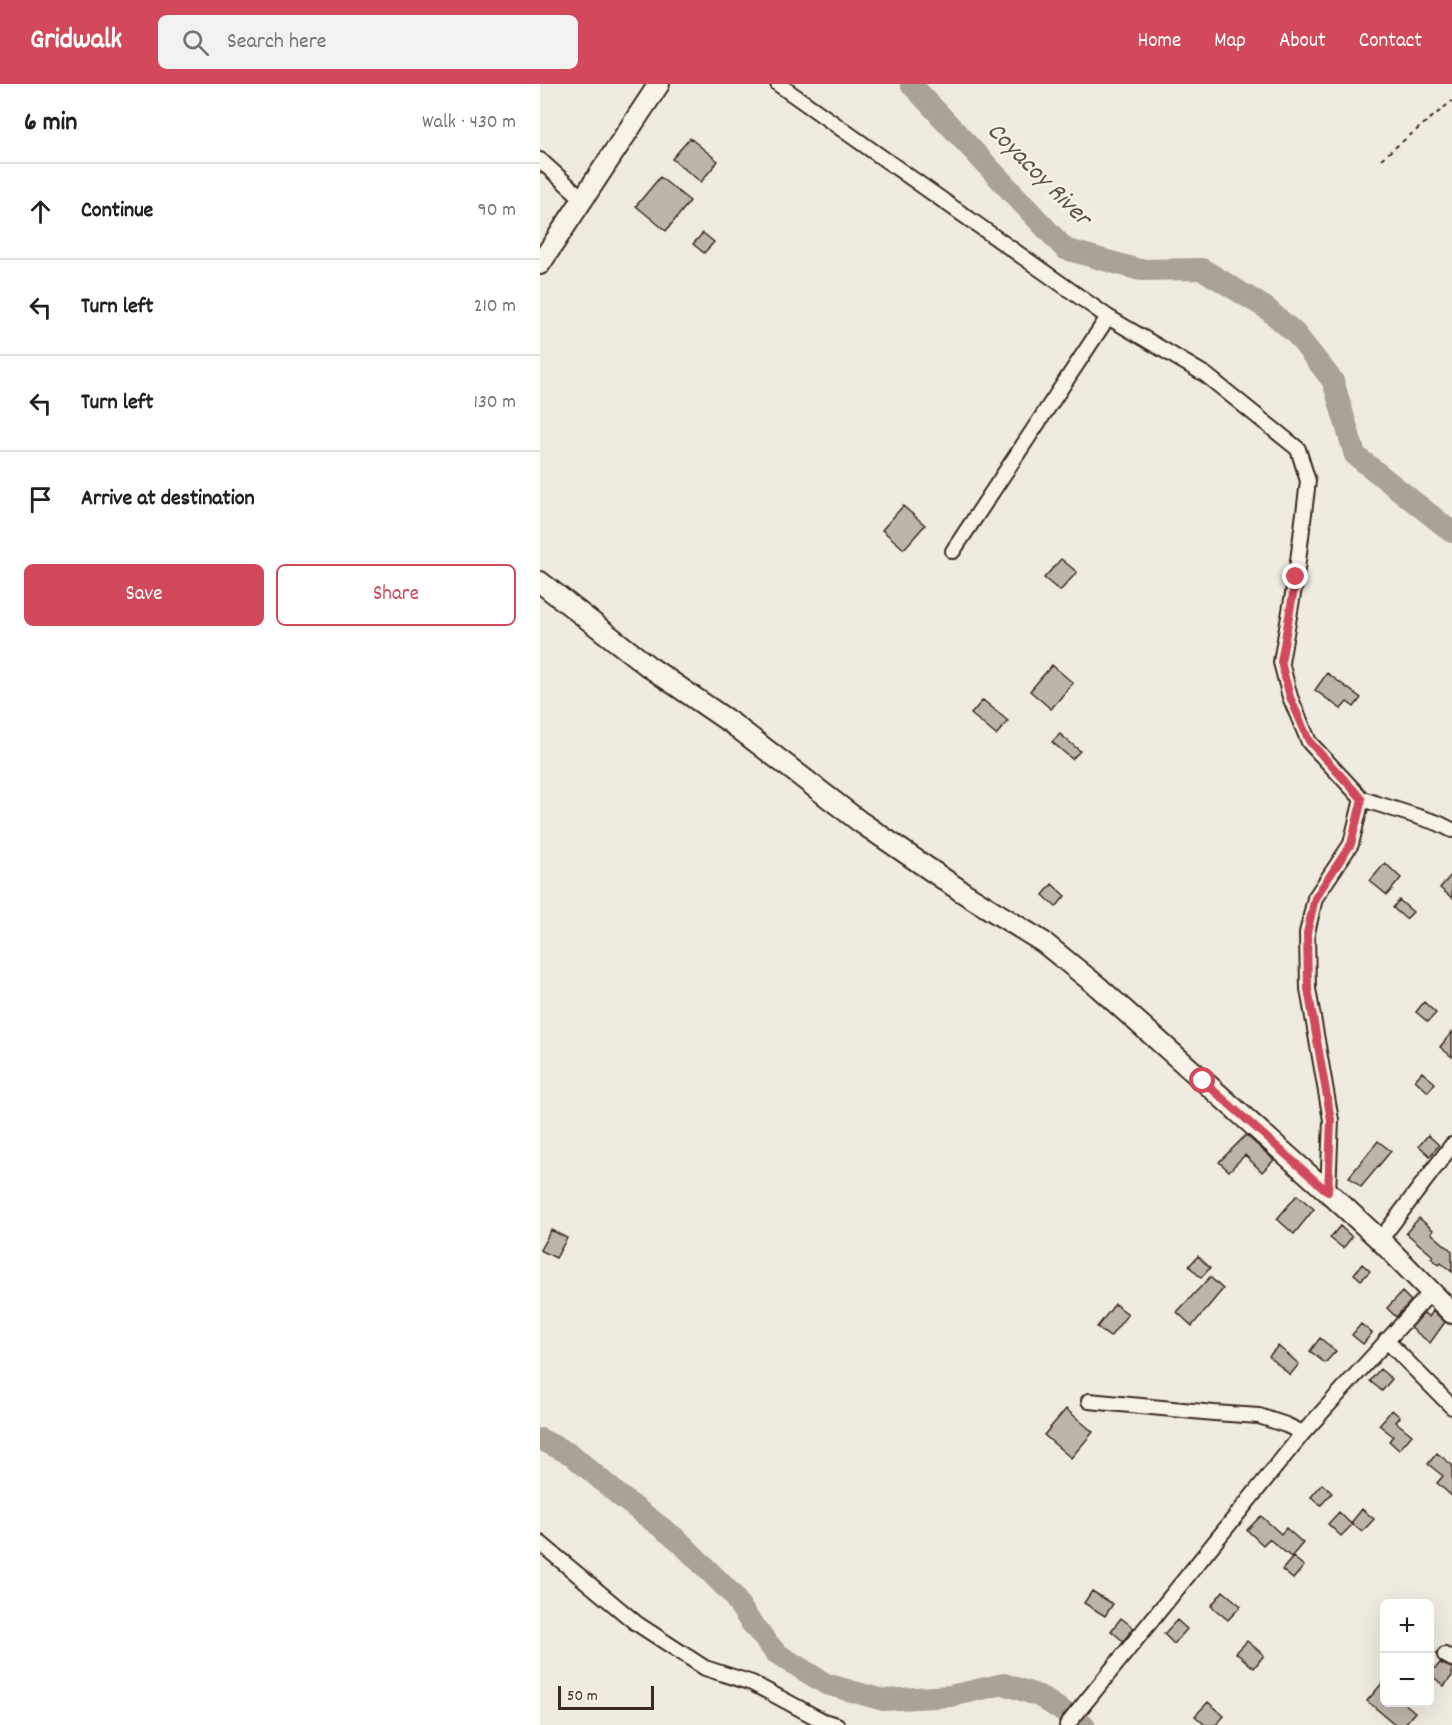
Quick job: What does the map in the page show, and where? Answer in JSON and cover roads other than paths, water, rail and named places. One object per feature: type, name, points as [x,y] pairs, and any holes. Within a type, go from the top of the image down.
[{"type":"street","points":[[540,264],[659,84]]},
{"type":"street","points":[[778,84],[1108,317],[1206,375],[1298,449],[1308,481],[1296,577],[1281,662],[1290,697],[1309,741],[1362,799],[1452,830]]},
{"type":"street","points":[[540,160],[583,199]]},
{"type":"street","points":[[953,551],[1108,317]]},
{"type":"street","points":[[540,582],[648,666],[734,725],[859,821],[964,893],[1043,942],[1096,985],[1328,1192],[1380,1240],[1452,1314]]},
{"type":"street","points":[[1328,1192],[1331,1120],[1308,989],[1307,933],[1315,898],[1351,844],[1362,799]]},
{"type":"street","points":[[1380,1240],[1452,1145]]},
{"type":"street","points":[[1067,1725],[1303,1433],[1431,1292]]},
{"type":"street","points":[[1386,1340],[1452,1407]]},
{"type":"street","points":[[1089,1401],[1259,1416],[1303,1433]]},
{"type":"street","points":[[540,1543],[636,1623],[705,1668],[752,1683],[823,1721],[837,1725]]},
{"type":"waterway","name":"Coyacoy River","points":[[911,84],[1065,249],[1140,270],[1202,269],[1266,308],[1295,333],[1333,381],[1355,455],[1452,532]]},
{"type":"waterway","points":[[540,1439],[572,1455],[621,1497],[678,1540],[732,1594],[749,1620],[776,1653],[826,1684],[883,1700],[950,1696],[1004,1684],[1039,1696],[1084,1725]]}]
